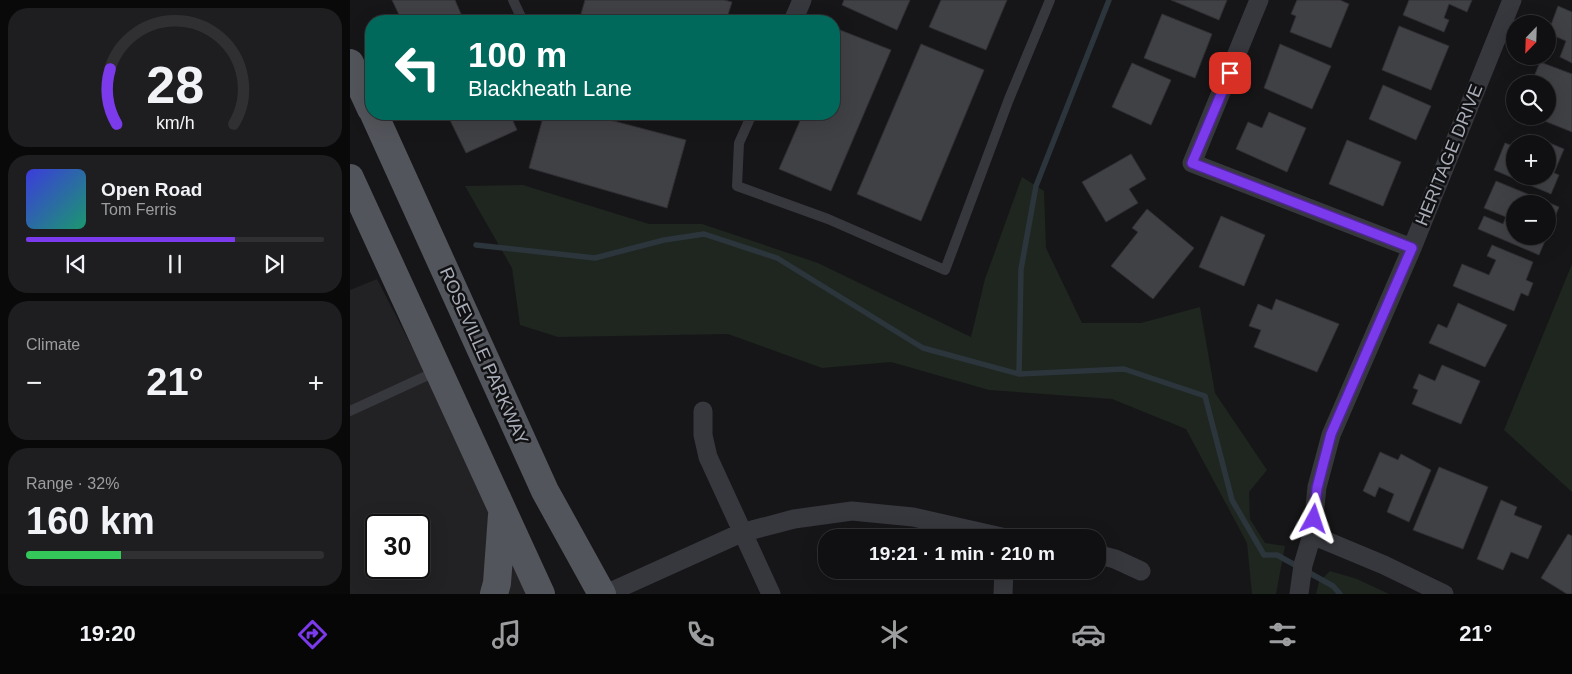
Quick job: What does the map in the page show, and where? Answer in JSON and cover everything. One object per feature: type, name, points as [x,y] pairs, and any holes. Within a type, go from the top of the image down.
[{"type":"main road","points":[[350,63],[365,96]]},
{"type":"main road","name":"ROSEVILLE PARKWAY","points":[[377,120],[545,491],[602,594]]},
{"type":"main road","points":[[350,178],[502,514],[541,594]]},
{"type":"main road","points":[[494,594],[497,583],[502,514]]},
{"type":"street","points":[[796,15],[802,0]]},
{"type":"street","points":[[1260,0],[1192,163],[1412,248]]},
{"type":"street","name":"HERITAGE DRIVE","points":[[1299,594],[1303,565],[1312,535],[1317,488],[1331,434],[1412,248],[1512,0]]},
{"type":"street","points":[[703,411],[703,435],[708,458],[741,533],[771,594]]},
{"type":"street","points":[[606,594],[741,533],[794,519],[852,511],[913,517],[966,529]]},
{"type":"street","points":[[1312,535],[1384,565],[1444,594]]},
{"type":"street","points":[[1106,557],[1141,571]]},
{"type":"street","points":[[1003,594],[1004,579]]},
{"type":"lane","points":[[513,0],[519,15]]},
{"type":"lane","points":[[749,120],[739,143],[737,186],[828,219],[946,270],[1008,99],[1050,0]]},
{"type":"lane","points":[[350,412],[438,370]]},
{"type":"shaded area","points":[[1022,177],[1044,191],[1046,248],[1082,323],[1141,323],[1200,307],[1215,393],[1267,470],[1249,492],[1250,519],[1265,543],[1285,546],[1276,594],[1252,594],[1247,543],[1186,429],[1112,399],[989,390],[891,362],[822,368],[728,334],[558,337],[520,325],[512,268],[465,186],[523,185],[649,224],[702,224],[818,263],[971,337],[985,279]]},
{"type":"shaded area","points":[[1572,264],[1572,492],[1504,430]]},
{"type":"shaded area","points":[[377,279],[539,594],[350,594],[350,290]]},
{"type":"shaded area","points":[[1330,571],[1357,579],[1389,594],[1316,594],[1319,582]]},
{"type":"building","points":[[392,0],[455,0],[461,15],[399,15]]},
{"type":"building","points":[[585,0],[724,0],[732,2],[728,15],[581,15]]},
{"type":"building","points":[[844,0],[910,0],[897,30],[842,5]]},
{"type":"building","points":[[941,0],[1007,0],[986,50],[929,27]]},
{"type":"building","points":[[1171,0],[1227,0],[1219,20]]},
{"type":"building","points":[[1297,0],[1340,0],[1349,4],[1331,48],[1290,32],[1296,16],[1291,14]]},
{"type":"building","points":[[1409,0],[1472,0],[1467,12],[1449,4],[1444,18],[1449,20],[1444,32],[1403,15]]},
{"type":"building","points":[[1558,6],[1572,12],[1572,63],[1560,57],[1566,41],[1556,37],[1555,15]]},
{"type":"building","points":[[1162,14],[1212,34],[1195,78],[1144,58]]},
{"type":"building","points":[[1399,26],[1449,46],[1431,90],[1382,70]]},
{"type":"building","points":[[840,30],[891,50],[831,191],[779,169],[800,120],[840,120]]},
{"type":"building","points":[[921,44],[984,70],[921,221],[857,194]]},
{"type":"building","points":[[1280,44],[1331,66],[1312,109],[1264,88]]},
{"type":"building","points":[[1132,63],[1171,80],[1151,125],[1112,107]]},
{"type":"building","points":[[1539,65],[1548,65],[1572,74],[1572,132],[1554,125],[1556,75],[1535,75]]},
{"type":"building","points":[[1383,85],[1431,106],[1416,140],[1369,119]]},
{"type":"building","points":[[1269,112],[1306,128],[1287,172],[1236,149],[1248,122],[1262,128]]},
{"type":"building","points":[[450,120],[513,120],[517,130],[466,153]]},
{"type":"building","points":[[542,120],[610,120],[686,140],[667,208],[529,168]]},
{"type":"building","points":[[1347,140],[1401,162],[1383,206],[1329,184]]},
{"type":"building","points":[[1506,143],[1506,175],[1494,170]]},
{"type":"building","points":[[1556,146],[1564,149],[1556,168]]},
{"type":"building","points":[[1131,154],[1146,179],[1129,189],[1138,203],[1106,222],[1082,182]]},
{"type":"building","points":[[1496,181],[1530,195],[1506,195],[1506,217],[1484,208]]},
{"type":"building","points":[[1530,185],[1555,185],[1551,194]]},
{"type":"building","points":[[1147,209],[1194,248],[1153,299],[1111,266],[1138,232],[1132,228]]},
{"type":"building","points":[[1221,216],[1265,235],[1244,286],[1199,267]]},
{"type":"building","points":[[1484,216],[1503,224],[1506,217],[1506,241],[1478,229]]},
{"type":"building","points":[[1492,245],[1533,262],[1526,280],[1533,283],[1528,296],[1521,293],[1514,311],[1453,286],[1462,264],[1489,275],[1496,260],[1487,256]]},
{"type":"building","points":[[1516,245],[1543,245],[1539,255]]},
{"type":"building","points":[[1276,299],[1339,324],[1317,372],[1254,347],[1261,330],[1249,326],[1258,304],[1272,310]]},
{"type":"building","points":[[1458,303],[1507,325],[1485,367],[1429,343],[1438,324],[1447,328]]},
{"type":"building","points":[[1442,365],[1480,381],[1461,424],[1412,404],[1418,390],[1413,388],[1419,374],[1435,381]]},
{"type":"building","points":[[1380,452],[1398,460],[1401,454],[1431,470],[1409,522],[1387,512],[1394,494],[1379,487],[1375,497],[1363,491]]},
{"type":"building","points":[[1439,467],[1488,487],[1463,549],[1413,530]]},
{"type":"building","points":[[1501,500],[1517,507],[1514,515],[1542,526],[1528,559],[1511,552],[1503,570],[1477,559]]},
{"type":"building","points":[[1568,534],[1572,536],[1572,594],[1567,594],[1541,578]]},
{"type":"waterway","points":[[1019,374],[1021,269],[1036,186],[1109,0]]},
{"type":"waterway","points":[[476,245],[595,258],[664,240],[704,234],[777,258],[923,348],[1019,374],[1124,369],[1205,396],[1232,500],[1264,555],[1277,555],[1333,586],[1340,594]]},
{"type":"route","points":[[1230,73],[1192,163],[1412,248],[1331,434],[1317,488],[1314,519]]}]
